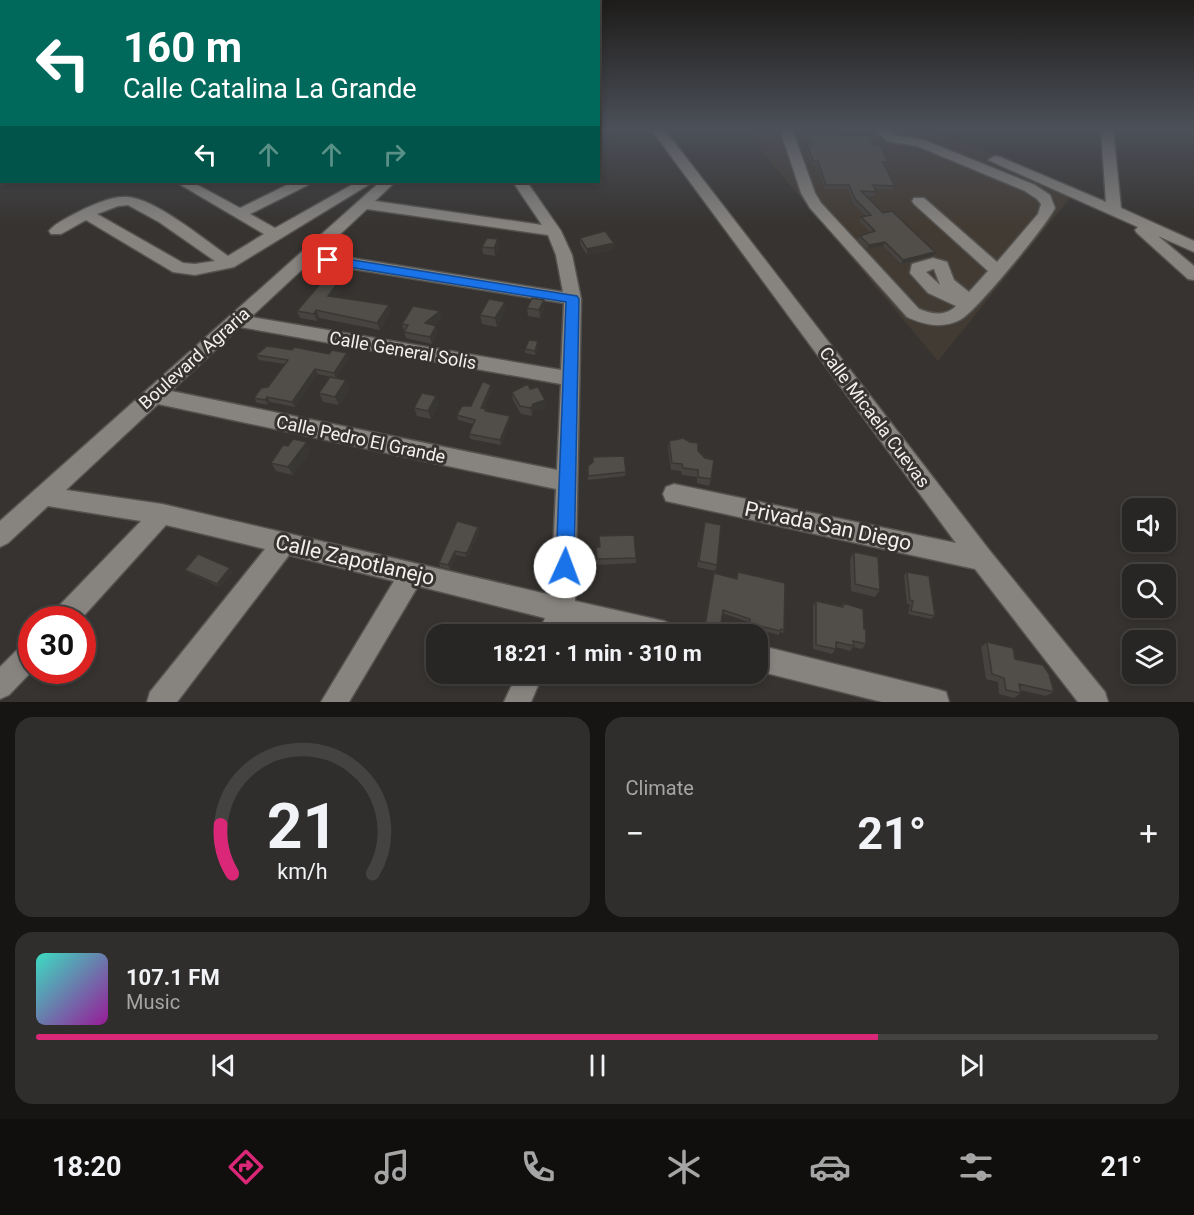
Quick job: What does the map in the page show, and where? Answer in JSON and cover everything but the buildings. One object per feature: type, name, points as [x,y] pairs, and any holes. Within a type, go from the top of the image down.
[{"type":"street","name":"Calle Micaela Cuevas","points":[[682,162],[981,559],[1095,702]]},
{"type":"street","points":[[797,162],[815,206],[908,308],[920,316],[941,320],[953,317],[968,303],[1044,217],[1048,206],[1046,200],[1030,188],[967,162]]},
{"type":"street","points":[[1000,162],[1030,176],[1113,207],[1194,247]]},
{"type":"street","points":[[1110,162],[1113,207]]},
{"type":"street","points":[[185,183],[241,213],[274,234]]},
{"type":"street","points":[[241,213],[301,183]]},
{"type":"street","points":[[86,214],[179,268],[196,270],[228,263],[239,258],[274,234],[364,183]]},
{"type":"street","name":"Boulevard Agraria","points":[[0,536],[387,183]]},
{"type":"street","points":[[521,183],[554,231],[564,255],[573,299],[563,610],[555,624]]},
{"type":"street","points":[[919,201],[997,271]]},
{"type":"street","points":[[56,231],[86,214],[117,202],[133,202],[163,219],[228,263]]},
{"type":"street","points":[[364,204],[554,231]]},
{"type":"street","points":[[1143,222],[1194,240]]},
{"type":"street","points":[[1143,222],[1194,266]]},
{"type":"street","points":[[1143,222],[1148,236],[1194,274]]},
{"type":"street","points":[[306,256],[573,299]]},
{"type":"street","name":"Calle General Solis","points":[[235,320],[571,379]]},
{"type":"street","name":"Calle Pedro El Grande","points":[[153,395],[568,482]]},
{"type":"street","name":"Privada San Diego","points":[[674,494],[981,559]]},
{"type":"street","name":"Calle Zapotlanejo","points":[[45,496],[162,514],[622,624]]},
{"type":"street","points":[[76,606],[162,514]]},
{"type":"street","points":[[160,702],[284,543]]},
{"type":"street","points":[[334,702],[412,574]]},
{"type":"street","points":[[768,660],[936,702]]},
{"type":"street","points":[[0,686],[18,667]]},
{"type":"street","points":[[517,702],[525,684]]},
{"type":"shaded area","points":[[771,162],[1013,162],[1078,188],[938,361]]},
{"type":"route","points":[[328,260],[573,299],[565,567]]}]
